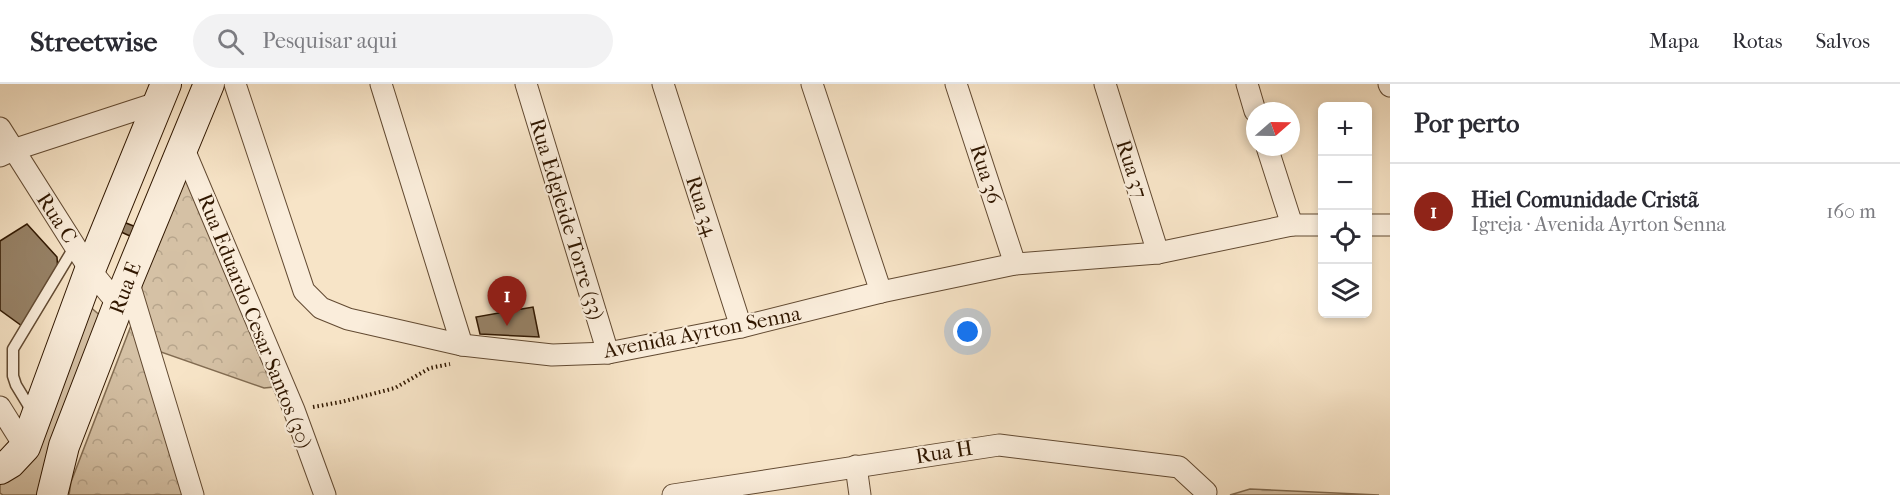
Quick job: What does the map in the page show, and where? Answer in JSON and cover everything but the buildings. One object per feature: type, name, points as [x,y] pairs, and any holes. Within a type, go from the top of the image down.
[{"type":"street","name":"Rua E","points":[[52,495],[64,446],[123,292],[209,84]]},
{"type":"street","name":"Avenida Ayrton Senna","points":[[235,84],[304,291],[321,308],[348,319],[459,354],[608,353],[741,327],[881,292],[1015,264],[1158,253],[1292,225],[1318,225]]},
{"type":"street","points":[[381,84],[459,354]]},
{"type":"street","name":"Rua Edgleide Torre (33)","points":[[526,84],[608,353]]},
{"type":"street","name":"Rua 34","points":[[663,84],[741,327]]},
{"type":"street","points":[[812,84],[881,292]]},
{"type":"street","name":"Rua 36","points":[[956,84],[1015,264]]},
{"type":"street","name":"Rua 37","points":[[1105,84],[1158,253]]},
{"type":"street","points":[[1246,84],[1252,102]]},
{"type":"street","name":"Rua E","points":[[0,469],[10,463],[25,447],[36,417],[82,258],[163,93]]},
{"type":"street","points":[[7,153],[163,93]]},
{"type":"street","name":"Rua C","points":[[0,128],[7,153],[82,258],[123,292]]},
{"type":"street","name":"Rua Eduardo Cesar Santos (30)","points":[[183,147],[294,410],[325,495]]},
{"type":"street","points":[[1270,156],[1292,225]]},
{"type":"street","points":[[1372,225],[1390,225]]},
{"type":"street","points":[[123,292],[194,495]]},
{"type":"street","points":[[1,410],[25,447]]},
{"type":"street","name":"Rua H","points":[[673,495],[999,445],[1179,467],[1206,492]]},
{"type":"street","points":[[856,466],[860,495]]},
{"type":"lane","points":[[36,417],[16,385],[13,376],[13,349],[82,258]]},
{"type":"path","points":[[294,410],[341,402],[395,388],[459,354]]},
{"type":"green space","points":[[184,174],[274,387],[264,388],[158,351],[139,292]]},
{"type":"green space","points":[[87,304],[104,319],[43,495],[3,495],[0,493],[0,477]]},
{"type":"green space","points":[[132,323],[187,495],[69,495],[71,482]]},
{"type":"green space","points":[[1250,489],[1379,495],[1230,495]]},
{"type":"place","name":"Hiel Comunidade Cristã","points":[[507,326]]}]
